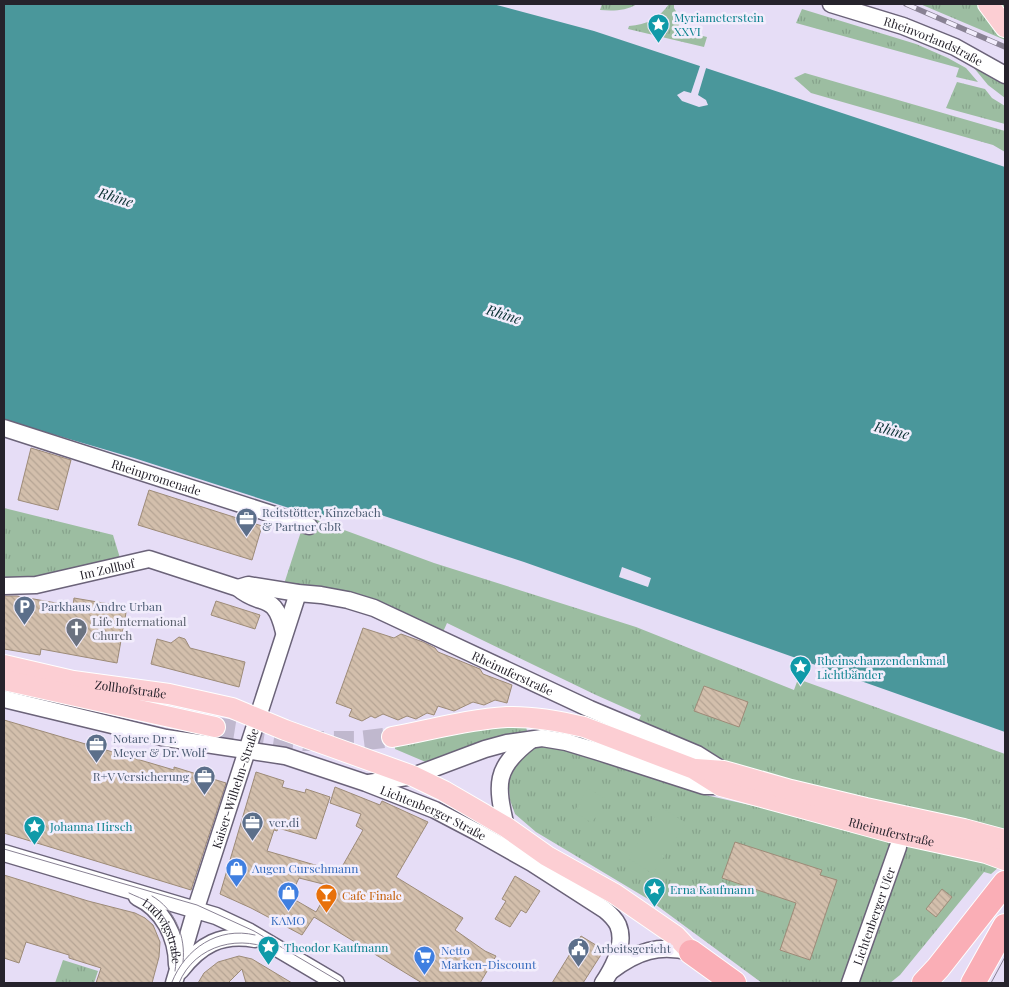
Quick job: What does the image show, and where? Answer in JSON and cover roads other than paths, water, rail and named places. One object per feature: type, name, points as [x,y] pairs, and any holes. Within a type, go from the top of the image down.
[{"type":"highway","points":[[924,983],[1005,883]]},
{"type":"highway","points":[[974,983],[1005,926]]},
{"type":"highway","points":[[691,952],[734,983]]},
{"type":"main road","points":[[988,4],[1005,26]]},
{"type":"main road","name":"Zollhofstraße","points":[[4,665],[73,681],[169,694],[232,708],[256,719],[412,776]]},
{"type":"main road","points":[[4,680],[215,727]]},
{"type":"main road","name":"Rheinuferstraße","points":[[392,737],[494,718],[543,718],[584,727],[723,779],[890,832],[986,853],[1005,860]]},
{"type":"main road","name":"Lichtenberger Straße","points":[[412,776],[444,791],[506,827],[610,902]]},
{"type":"main road","name":"Rheinuferstraße","points":[[723,779],[790,790],[1005,840]]},
{"type":"main road","points":[[610,902],[676,936],[691,952]]},
{"type":"street","name":"Rheinvorlandstraße","points":[[830,4],[903,26],[955,47],[1005,75]]},
{"type":"street","name":"Rheinpromenade","points":[[4,428],[309,526]]},
{"type":"street","name":"Im Zollhof","points":[[4,586],[36,585],[149,559],[238,588],[244,594],[272,604],[281,617],[284,632]]},
{"type":"street","name":"Im Zollhof","points":[[238,588],[248,585],[298,593]]},
{"type":"street","name":"Kaiser-Wilhelm-Straße","points":[[175,979],[256,719],[298,593]]},
{"type":"street","name":"Rheinuferstraße","points":[[298,593],[322,594],[374,608],[590,709],[697,754],[723,779],[704,786],[566,742],[533,738],[507,743],[412,776],[366,783]]},
{"type":"street","points":[[4,699],[166,738],[247,750]]},
{"type":"street","points":[[506,827],[499,792],[500,778],[512,756],[533,738]]},
{"type":"street","name":"Lichtenberger Straße","points":[[247,750],[285,756],[366,783],[434,810],[532,864],[610,902]]},
{"type":"street","name":"Lichtenberger Ufer","points":[[850,983],[898,848]]},
{"type":"street","name":"Ludwigstraße","points":[[4,853],[196,910],[234,924],[336,983]]},
{"type":"street","name":"Ludwigstraße","points":[[125,889],[128,893],[149,904],[164,920],[176,953],[175,979]]},
{"type":"street","points":[[607,977],[618,950],[620,936],[610,902]]},
{"type":"street","name":"Ludwigstraße","points":[[175,979],[191,957],[218,940],[242,937],[263,940]]},
{"type":"street","points":[[607,977],[624,961],[643,952],[679,949],[691,952]]},
{"type":"water","name":"Rhine","points":[[4,4],[493,4],[594,31],[1005,167],[1005,732],[524,562],[375,513],[363,518],[317,517],[134,458],[4,420]]},
{"type":"tunnel","points":[[215,727],[304,741],[359,741],[392,737]]},
{"type":"tram line","points":[[4,849],[197,905],[254,931],[342,983]]},
{"type":"tram line","points":[[129,893],[150,903],[163,916],[172,933],[174,942],[176,952],[175,971]]},
{"type":"tram line","points":[[152,896],[167,908],[173,916],[183,943],[183,962]]},
{"type":"tram line","points":[[172,982],[185,959],[205,943],[216,937],[228,934],[255,935]]},
{"type":"tram line","points":[[179,983],[186,970],[196,959],[208,951],[221,946],[249,943],[277,952]]},
{"type":"tram line","points":[[991,983],[1005,957]]},
{"type":"railway","points":[[906,4],[1005,47]]},
{"type":"place","name":"Myriameterstein XXVI","points":[[658,43]]},
{"type":"place","name":"Reitstötter, Kinzebach & Partner GbR","points":[[246,538]]},
{"type":"place","name":"Parkhaus Andre Urban","points":[[25,625]]},
{"type":"place","name":"Life International Church","points":[[76,647]]},
{"type":"place","name":"Rheinschanzendenkmal Lichtbänder","points":[[801,686]]},
{"type":"place","name":"Notare Dr r. Meyer & Dr. Wolf","points":[[97,764]]},
{"type":"place","name":"R+V Versicherung","points":[[205,795]]},
{"type":"place","name":"ver.di","points":[[253,841]]},
{"type":"place","name":"Johanna Hirsch","points":[[34,845]]},
{"type":"place","name":"Augen Curschmann","points":[[236,887]]},
{"type":"place","name":"Erna Kaufmann","points":[[654,908]]},
{"type":"place","name":"KAMO","points":[[288,912]]},
{"type":"place","name":"Cafe Finale","points":[[326,914]]},
{"type":"place","name":"Theodor Kaufmann","points":[[268,966]]},
{"type":"place","name":"Arbeitsgericht","points":[[578,967]]},
{"type":"place","name":"Netto Marken-Discount","points":[[425,976]]}]
